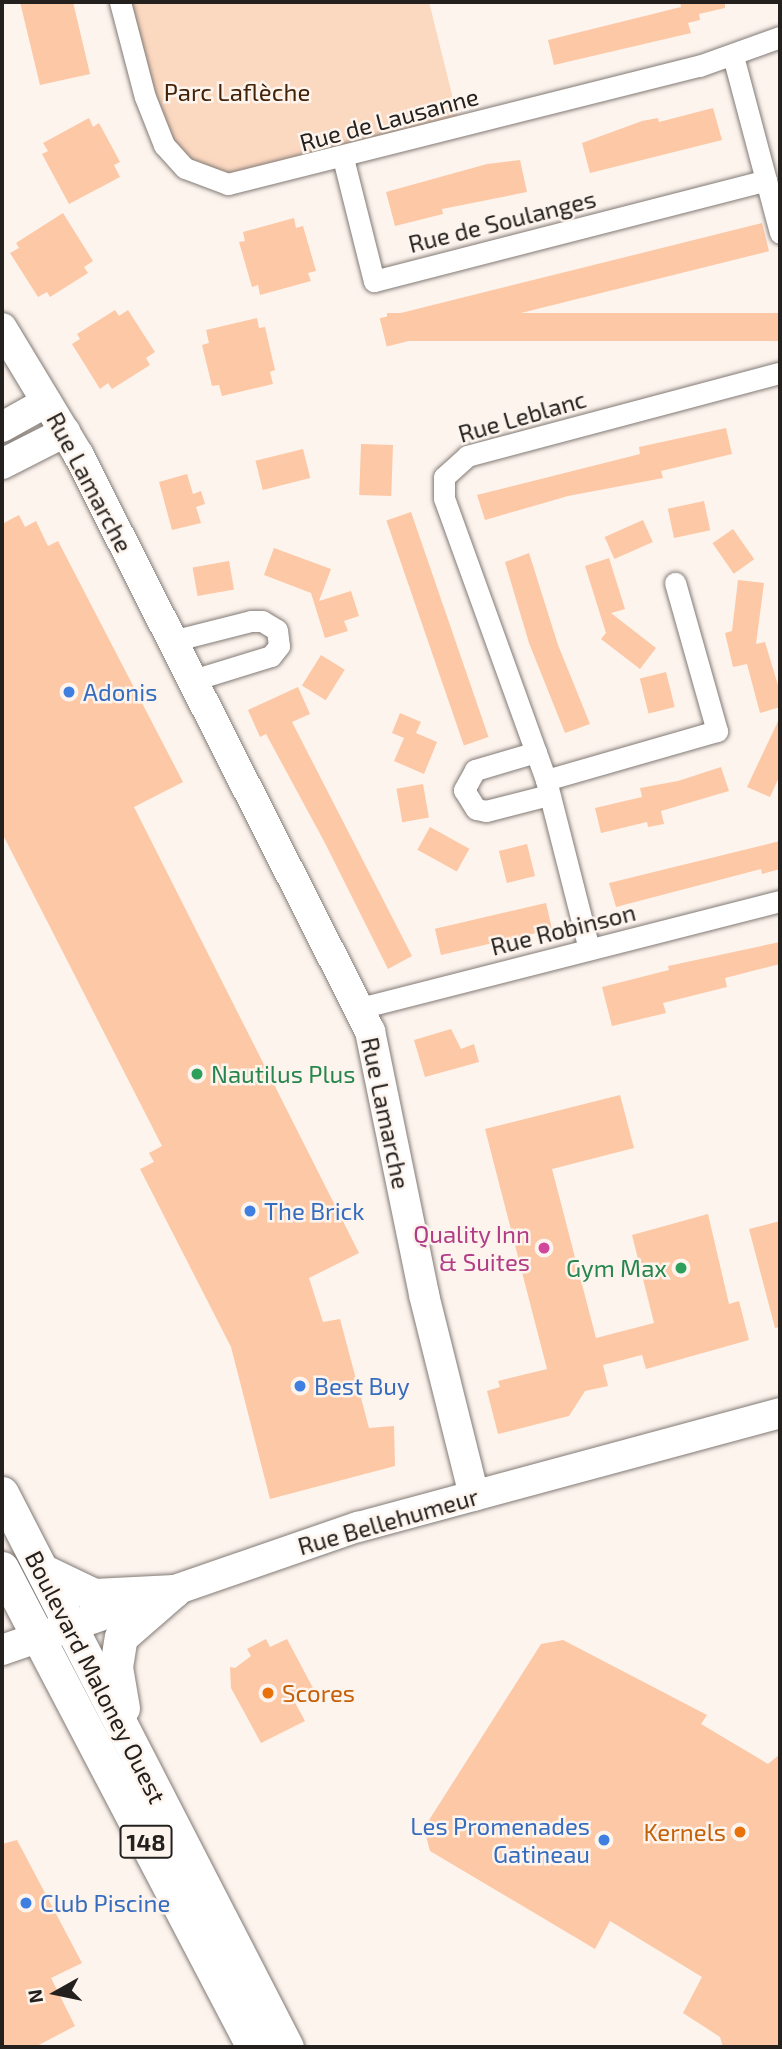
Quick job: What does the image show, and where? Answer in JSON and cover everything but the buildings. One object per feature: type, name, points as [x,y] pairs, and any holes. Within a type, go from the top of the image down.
[{"type":"main road","name":"Boulevard Maloney Ouest","points":[[2,1493],[287,2047]]},
{"type":"main road","name":"Boulevard Maloney Ouest","points":[[2,1569],[253,2047]]},
{"type":"main road","points":[[42,1570],[94,1595],[174,1591]]},
{"type":"main road","points":[[131,1745],[119,1687],[117,1650],[130,1625],[174,1591]]},
{"type":"street","name":"Rue de Lausanne","points":[[120,2],[155,128],[185,168],[228,184],[343,158],[733,56],[780,37]]},
{"type":"street","points":[[733,56],[780,233]]},
{"type":"street","name":"Rue de Soulanges","points":[[343,158],[374,281],[766,180]]},
{"type":"street","name":"Rue Lamarche","points":[[2,328],[65,432],[360,1008],[373,1043],[418,1268],[474,1496]]},
{"type":"street","name":"Rue Leblanc","points":[[589,949],[548,787],[442,488],[450,468],[467,456],[780,373]]},
{"type":"street","points":[[2,427],[47,402]]},
{"type":"street","points":[[2,464],[65,432]]},
{"type":"street","points":[[536,752],[475,770],[464,790],[476,808],[486,811],[548,787],[717,731],[675,583]]},
{"type":"street","points":[[172,641],[251,621],[262,621],[277,630],[279,646],[271,656],[193,680]]},
{"type":"street","name":"Rue Robinson","points":[[360,1008],[780,901]]},
{"type":"street","name":"Rue Bellehumeur","points":[[2,1650],[314,1541],[780,1413]]},
{"type":"green space","name":"Parc Laflèche","points":[[120,2],[429,2],[460,127],[254,181],[173,157]]},
{"type":"place","name":"Adonis","points":[[69,692]]},
{"type":"place","name":"Nautilus Plus","points":[[197,1074]]},
{"type":"place","name":"The Brick","points":[[250,1211]]},
{"type":"place","name":"Quality Inn & Suites","points":[[544,1248]]},
{"type":"place","name":"Gym Max","points":[[681,1268]]},
{"type":"place","name":"Best Buy","points":[[300,1386]]},
{"type":"place","name":"Scores","points":[[268,1693]]},
{"type":"place","name":"Kernels","points":[[740,1832]]},
{"type":"place","name":"Les Promenades Gatineau","points":[[604,1840]]},
{"type":"place","name":"Club Piscine","points":[[26,1903]]}]
